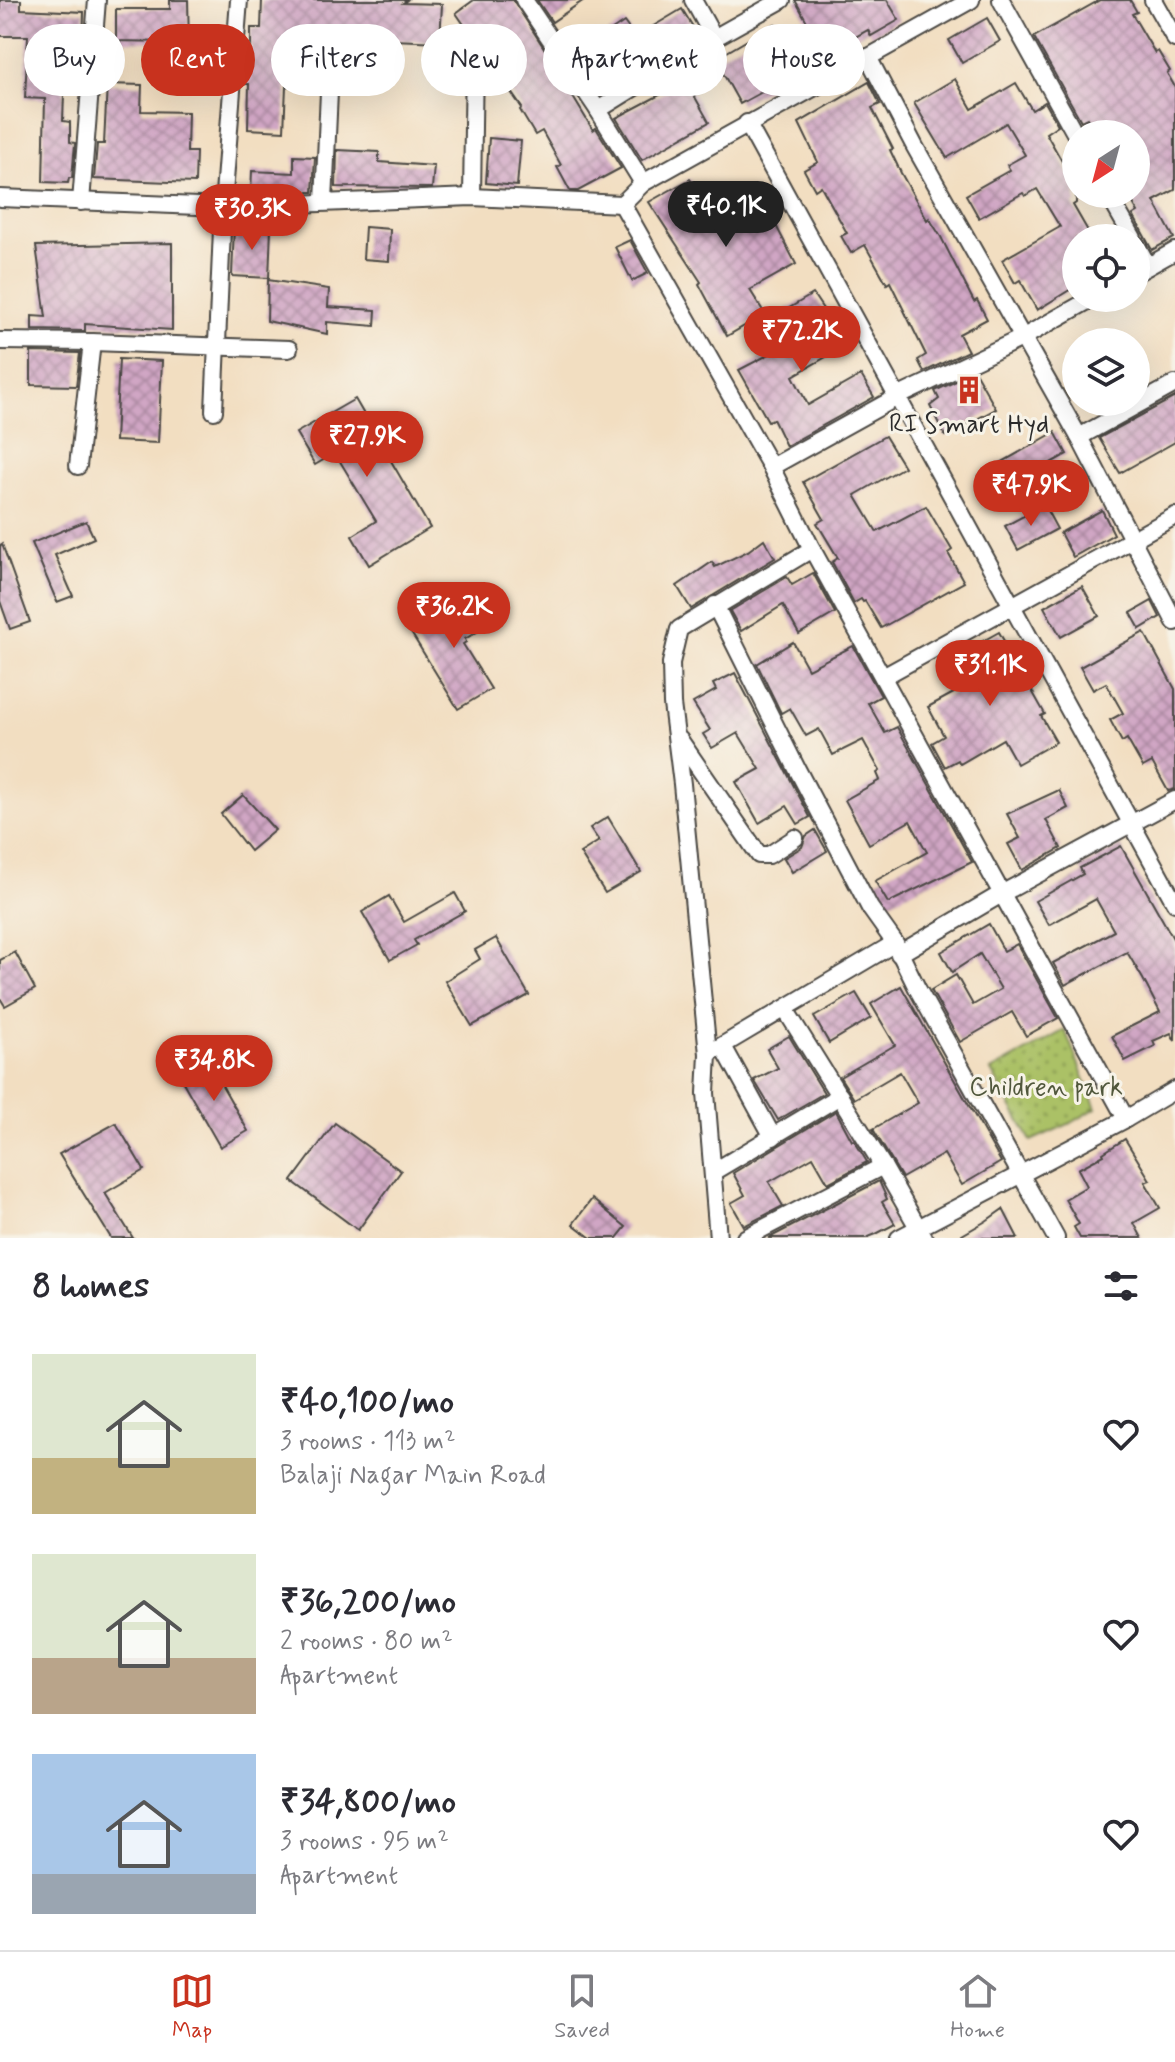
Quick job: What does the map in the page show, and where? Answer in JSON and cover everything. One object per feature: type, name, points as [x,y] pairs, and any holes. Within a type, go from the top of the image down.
[{"type":"street","points":[[81,202],[97,0]]},
{"type":"street","points":[[214,411],[223,207],[239,0]]},
{"type":"street","points":[[524,0],[643,183]]},
{"type":"street","points":[[693,0],[706,24]]},
{"type":"street","points":[[727,31],[782,0]]},
{"type":"street","points":[[0,198],[223,207],[472,197],[622,204],[643,183],[971,0]]},
{"type":"street","points":[[1001,0],[1068,120]]},
{"type":"street","points":[[1153,0],[1175,39]]},
{"type":"street","points":[[868,57],[1079,437],[1175,622]]},
{"type":"street","points":[[324,202],[329,96]]},
{"type":"street","points":[[472,197],[473,96]]},
{"type":"street","points":[[598,110],[621,96]]},
{"type":"street","points":[[747,123],[1175,903]]},
{"type":"street","points":[[622,204],[771,467],[812,549],[1126,1119]]},
{"type":"street","points":[[1150,265],[1175,251]]},
{"type":"street","points":[[771,467],[899,396],[1022,338],[1068,312]]},
{"type":"street","points":[[0,341],[289,349]]},
{"type":"street","points":[[78,466],[92,342]]},
{"type":"street","points":[[1079,437],[1175,384]]},
{"type":"street","points":[[883,677],[1175,516]]},
{"type":"street","points":[[718,1238],[706,1093],[715,1050],[672,704],[671,663],[679,629],[812,549]]},
{"type":"street","points":[[715,605],[870,908],[897,949],[1056,1238]]},
{"type":"street","points":[[676,735],[759,855],[769,855],[795,838]]},
{"type":"street","points":[[715,1050],[785,1009],[1175,800]]},
{"type":"street","points":[[785,1009],[921,1233]]},
{"type":"street","points":[[715,1050],[773,1137]]},
{"type":"street","points":[[899,1238],[921,1233],[1020,1173],[1126,1119],[1175,1090]]},
{"type":"street","points":[[713,1172],[840,1096]]},
{"type":"street","points":[[745,1238],[883,1166]]},
{"type":"green space","name":"Children park","points":[[1065,1030],[1096,1108],[1031,1141],[991,1071]]},
{"type":"building","points":[[0,0],[21,0],[21,9],[84,12],[84,24],[24,24],[24,36],[0,36]]},
{"type":"building","points":[[170,0],[188,0],[189,24],[141,24],[141,41],[125,41],[125,24],[116,24],[116,9],[170,9]]},
{"type":"building","points":[[262,0],[407,0],[403,3],[442,4],[441,24],[421,24],[421,41],[405,41],[405,24],[271,24],[271,96],[286,96],[284,131],[248,129],[249,96],[255,96],[255,28],[261,28]]},
{"type":"building","points":[[474,0],[513,0],[543,46],[543,96],[575,96],[593,130],[596,128],[621,168],[578,191],[570,191],[557,167],[561,165],[542,131],[535,135],[514,96],[527,96],[527,24],[464,24],[456,13]]},
{"type":"building","points":[[537,0],[584,0],[552,22]]},
{"type":"building","points":[[795,0],[887,0],[899,20],[871,36],[868,30],[865,32],[865,24],[808,24]]},
{"type":"building","points":[[1100,0],[1130,0],[1137,12],[1132,14],[1155,53],[1158,51],[1170,71],[1167,73],[1175,87],[1175,190],[1154,201],[1174,238],[1152,250],[1150,224],[1138,224],[1133,215],[1138,212],[1136,208],[1150,208],[1150,120],[1080,120],[1034,37]]},
{"type":"building","points":[[682,9],[691,24],[657,24]]},
{"type":"building","points":[[987,18],[1000,41],[962,63],[949,40]]},
{"type":"building","points":[[743,43],[743,96],[755,96],[740,104],[727,81],[727,52]]},
{"type":"building","points":[[955,79],[972,109],[1016,83],[1032,110],[1045,102],[1058,125],[1046,133],[1062,161],[1062,208],[1075,208],[1084,224],[1062,224],[1062,295],[1037,310],[1020,280],[1015,283],[1002,260],[1060,227],[1037,189],[1025,196],[1023,193],[979,218],[966,195],[1010,170],[1007,165],[1025,155],[1006,123],[947,158],[914,103]]},
{"type":"building","points":[[869,82],[880,104],[872,108],[893,149],[890,150],[901,173],[927,220],[929,218],[941,237],[974,302],[977,300],[987,319],[959,334],[968,351],[924,372],[918,360],[926,355],[890,282],[887,284],[865,245],[851,253],[841,236],[847,233],[821,186],[815,190],[804,170],[818,162],[799,123],[845,96],[865,96],[865,84]]},
{"type":"building","points":[[125,85],[141,85],[141,111],[188,112],[187,152],[196,152],[195,183],[94,179],[97,144],[104,144],[106,96],[125,96]]},
{"type":"building","points":[[64,96],[63,121],[70,122],[70,142],[75,143],[72,178],[68,183],[43,182],[45,99],[25,98]]},
{"type":"building","points":[[658,96],[694,96],[709,122],[642,160],[616,118]]},
{"type":"building","points":[[489,138],[521,141],[517,186],[486,183]]},
{"type":"building","points":[[337,150],[379,152],[379,162],[434,166],[432,188],[336,187]]},
{"type":"building","points":[[294,156],[315,157],[313,192],[251,192],[252,171],[294,173]]},
{"type":"building","points":[[690,179],[710,212],[751,188],[765,214],[769,212],[796,264],[750,290],[765,314],[727,336],[699,284],[701,282],[649,202]]},
{"type":"building","points":[[234,227],[271,228],[269,278],[232,276]]},
{"type":"building","points":[[365,227],[390,229],[389,261],[363,259]]},
{"type":"building","points":[[630,240],[648,273],[632,281],[615,247]]},
{"type":"building","points":[[172,243],[172,330],[85,324],[85,331],[32,330],[32,316],[46,317],[36,246]]},
{"type":"building","points":[[268,280],[329,289],[328,307],[376,310],[375,326],[327,322],[327,334],[267,321]]},
{"type":"building","points":[[813,294],[847,345],[793,376],[808,405],[861,375],[874,397],[786,446],[773,419],[768,421],[739,370],[789,344],[774,317]]},
{"type":"building","points":[[31,352],[80,353],[76,386],[31,385]]},
{"type":"building","points":[[119,359],[162,361],[158,443],[115,441]]},
{"type":"building","name":"RI Smart Hyd","points":[[975,372],[996,409],[945,436],[930,406],[939,399],[935,391]]},
{"type":"building","points":[[1175,397],[1175,442],[1120,473],[1099,438],[1140,416],[1150,416],[1150,410]]},
{"type":"building","points":[[355,399],[430,528],[369,565],[352,536],[376,521],[335,453],[315,465],[296,433]]},
{"type":"building","points":[[1055,432],[1067,454],[989,497],[978,476]]},
{"type":"building","points":[[885,436],[904,467],[855,495],[877,532],[926,506],[952,550],[948,553],[964,582],[881,628],[865,601],[861,599],[854,603],[832,562],[838,558],[817,523],[824,519],[803,482]]},
{"type":"building","points":[[1044,505],[1057,529],[1018,550],[1005,526]]},
{"type":"building","points":[[1102,510],[1114,534],[1073,557],[1060,533]]},
{"type":"building","points":[[86,521],[94,538],[55,555],[73,596],[57,602],[32,543]]},
{"type":"building","points":[[764,539],[775,558],[691,609],[677,586],[712,562],[715,567],[748,551]]},
{"type":"building","points":[[2,544],[30,622],[10,629],[0,601]]},
{"type":"building","points":[[813,573],[835,613],[799,634],[783,605],[741,631],[730,611],[787,577],[792,585]]},
{"type":"building","points":[[1082,586],[1099,616],[1061,637],[1044,607]]},
{"type":"building","points":[[471,595],[489,625],[465,639],[463,644],[491,689],[458,709],[410,631]]},
{"type":"building","points":[[1152,601],[1160,617],[1140,629],[1131,613]]},
{"type":"building","points":[[999,632],[1045,714],[1041,716],[1056,742],[1017,764],[1003,739],[960,764],[958,760],[945,767],[932,743],[944,736],[928,707],[972,683],[956,656]]},
{"type":"building","points":[[1144,632],[1175,689],[1175,789],[1168,791],[1152,762],[1143,767],[1127,739],[1122,742],[1110,720],[1123,713],[1106,683],[1093,690],[1080,667]]},
{"type":"building","points":[[793,642],[808,669],[853,646],[881,696],[868,703],[885,733],[897,727],[972,862],[888,903],[875,881],[927,852],[910,821],[869,844],[845,800],[880,780],[877,773],[880,771],[863,740],[833,755],[819,729],[806,736],[790,708],[781,713],[757,664]]},
{"type":"building","points":[[735,673],[810,817],[798,824],[787,806],[759,823],[736,782],[760,769],[738,733],[712,748],[703,734],[710,730],[693,703],[716,690],[713,684]]},
{"type":"building","points":[[1059,790],[1068,808],[1046,820],[1061,848],[1022,870],[1008,844],[1020,838],[1007,814]]},
{"type":"building","points":[[243,795],[275,830],[250,851],[221,814]]},
{"type":"building","points":[[608,817],[641,872],[605,893],[580,853],[599,841],[590,828]]},
{"type":"building","points":[[815,830],[827,851],[792,872],[784,858],[802,847],[806,836]]},
{"type":"building","points":[[1121,846],[1175,942],[1175,1041],[1171,1033],[1153,1041],[1155,1046],[1125,1061],[1112,1036],[1160,1012],[1143,979],[1127,952],[1065,985],[1053,963],[1114,931],[1096,899],[1049,925],[1035,901],[1083,874],[1080,868]]},
{"type":"building","points":[[455,893],[465,911],[414,940],[417,945],[390,960],[362,912],[389,896],[404,922]]},
{"type":"building","points":[[989,924],[1004,951],[1017,944],[1058,1018],[1026,1036],[1012,1012],[960,1042],[931,990],[956,975],[973,1005],[1001,989],[980,954],[952,972],[941,952]]},
{"type":"building","points":[[496,938],[529,995],[472,1026],[445,981],[480,959],[475,950]]},
{"type":"building","points":[[15,952],[35,989],[5,1006],[0,998],[0,960]]},
{"type":"building","points":[[901,986],[1001,1162],[962,1185],[944,1154],[902,1178],[873,1129],[918,1103],[900,1072],[854,1099],[840,1077],[895,1045],[871,1004]]},
{"type":"building","points":[[856,993],[871,1018],[829,1043],[814,1017]]},
{"type":"building","points":[[789,1036],[824,1093],[778,1120],[754,1080],[778,1068],[767,1049]]},
{"type":"building","points":[[207,1059],[248,1131],[220,1147],[179,1075]]},
{"type":"building","points":[[836,1111],[867,1162],[828,1183],[813,1157],[769,1182],[783,1206],[744,1226],[731,1203],[745,1195],[733,1173]]},
{"type":"building","points":[[116,1123],[144,1170],[105,1193],[133,1238],[111,1238],[59,1154]]},
{"type":"building","points":[[335,1123],[401,1171],[358,1230],[292,1181]]},
{"type":"building","points":[[1125,1139],[1150,1180],[1145,1182],[1160,1208],[1134,1223],[1142,1238],[1080,1238],[1074,1227],[1079,1224],[1065,1199],[1087,1186],[1078,1169]]},
{"type":"building","points":[[879,1181],[887,1199],[882,1202],[895,1224],[876,1234],[866,1238],[769,1238]]},
{"type":"building","points":[[592,1199],[626,1227],[617,1238],[591,1238],[573,1224]]},
{"type":"building","points":[[1003,1209],[1018,1238],[957,1238],[986,1221]]},
{"type":"place","name":"RI Smart Hyd","points":[[969,390]]}]
